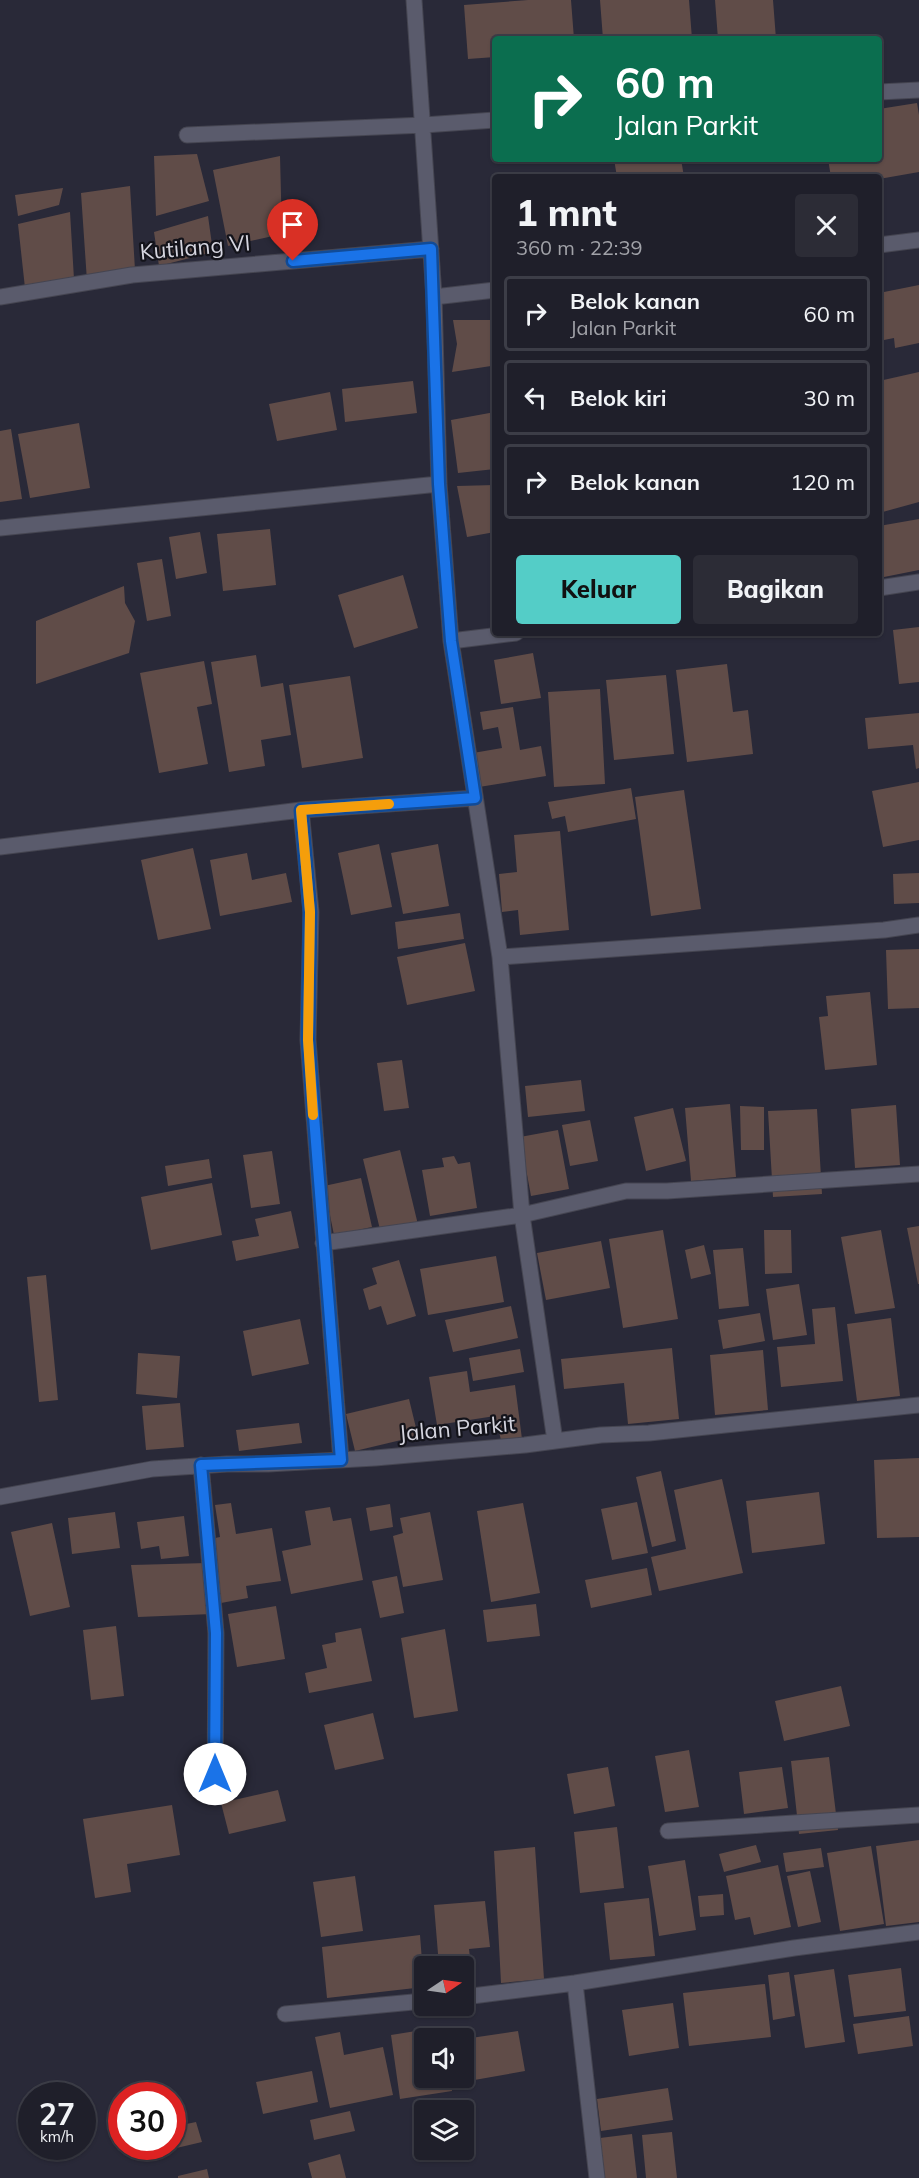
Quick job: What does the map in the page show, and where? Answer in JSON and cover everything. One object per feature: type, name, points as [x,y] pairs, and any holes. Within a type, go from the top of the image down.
[{"type":"street","points":[[414,0],[434,297],[439,484],[451,641],[500,957],[522,1215],[555,1441]]},
{"type":"street","points":[[882,93],[919,90]]},
{"type":"street","points":[[187,135],[492,120]]},
{"type":"street","points":[[882,245],[919,240]]},
{"type":"street","name":"Kutilang VI","points":[[0,297],[132,275],[431,249]]},
{"type":"street","points":[[434,297],[492,290]]},
{"type":"street","points":[[0,528],[439,484]]},
{"type":"street","points":[[882,588],[919,582]]},
{"type":"street","points":[[451,641],[492,636]]},
{"type":"street","points":[[0,847],[301,810],[475,798]]},
{"type":"street","points":[[301,810],[310,912],[308,1040],[341,1460]]},
{"type":"street","points":[[500,957],[884,930],[919,925]]},
{"type":"street","points":[[323,1243],[522,1215],[626,1191],[690,1190],[919,1174]]},
{"type":"street","name":"Jalan Parkit","points":[[0,1497],[152,1469],[341,1460],[525,1445],[601,1435],[650,1433],[919,1405]]},
{"type":"street","points":[[201,1465],[216,1633],[215,1797]]},
{"type":"street","points":[[668,1831],[919,1815]]},
{"type":"street","points":[[474,1996],[575,1983],[794,1948],[919,1932]]},
{"type":"street","points":[[575,1983],[597,2178]]},
{"type":"street","points":[[285,2014],[414,2002]]},
{"type":"building","points":[[528,0],[571,0],[574,36],[492,36],[492,57],[468,59],[464,5]]},
{"type":"building","points":[[600,0],[689,0],[692,36],[603,36]]},
{"type":"building","points":[[715,0],[773,0],[776,36],[718,36]]},
{"type":"building","points":[[917,103],[919,172],[882,178],[882,174],[830,174],[828,162],[882,162],[882,109]]},
{"type":"building","points":[[197,154],[209,201],[156,216],[154,156]]},
{"type":"building","points":[[280,156],[282,234],[228,246],[213,170]]},
{"type":"building","points":[[614,162],[682,162],[684,174],[616,174]]},
{"type":"building","points":[[130,186],[135,270],[87,281],[81,193]]},
{"type":"building","points":[[63,188],[59,205],[18,216],[15,195]]},
{"type":"building","points":[[70,212],[74,279],[25,288],[18,224]]},
{"type":"building","points":[[208,216],[213,252],[159,266],[154,232]]},
{"type":"building","points":[[919,285],[919,343],[895,348],[894,338],[882,340],[882,292]]},
{"type":"building","points":[[453,320],[492,320],[491,366],[452,372],[457,344]]},
{"type":"building","points":[[919,372],[919,502],[882,512],[882,380]]},
{"type":"building","points":[[413,381],[417,413],[345,422],[342,389]]},
{"type":"building","points":[[330,392],[337,430],[277,441],[269,404]]},
{"type":"building","points":[[492,413],[492,469],[458,473],[451,420]]},
{"type":"building","points":[[79,423],[90,488],[30,498],[18,434]]},
{"type":"building","points":[[11,429],[22,499],[0,502],[0,431]]},
{"type":"building","points":[[492,485],[492,533],[467,537],[457,486]]},
{"type":"building","points":[[919,519],[919,570],[882,577],[882,525]]},
{"type":"building","points":[[270,529],[276,585],[223,591],[217,534]]},
{"type":"building","points":[[200,532],[207,573],[176,579],[169,537]]},
{"type":"building","points":[[162,559],[171,616],[147,621],[137,563]]},
{"type":"building","points":[[403,575],[418,628],[354,648],[338,595]]},
{"type":"building","points":[[124,586],[125,603],[135,621],[129,653],[36,684],[36,621]]},
{"type":"building","points":[[919,627],[919,682],[899,684],[893,630]]},
{"type":"building","points":[[533,653],[541,698],[501,704],[494,660]]},
{"type":"building","points":[[256,655],[261,687],[283,683],[291,735],[261,740],[265,766],[229,772],[211,662]]},
{"type":"building","points":[[204,661],[212,704],[197,707],[208,764],[159,773],[140,673]]},
{"type":"building","points":[[727,664],[733,712],[748,710],[753,754],[687,762],[676,670]]},
{"type":"building","points":[[666,675],[674,754],[614,760],[606,680]]},
{"type":"building","points":[[350,676],[363,758],[302,768],[289,685]]},
{"type":"building","points":[[600,689],[605,784],[554,787],[548,692]]},
{"type":"building","points":[[513,707],[520,750],[541,746],[546,776],[479,787],[473,753],[502,748],[498,727],[483,730],[480,712]]},
{"type":"building","points":[[919,713],[919,768],[916,769],[913,745],[868,749],[865,718]]},
{"type":"building","points":[[919,782],[919,840],[883,847],[872,791]]},
{"type":"building","points":[[631,788],[636,819],[568,832],[565,816],[552,819],[548,802]]},
{"type":"building","points":[[684,790],[701,909],[651,916],[635,797]]},
{"type":"building","points":[[560,831],[569,930],[520,935],[518,910],[502,912],[499,874],[517,872],[514,835]]},
{"type":"building","points":[[379,844],[392,907],[351,915],[338,853]]},
{"type":"building","points":[[438,844],[449,906],[403,914],[391,853]]},
{"type":"building","points":[[193,848],[211,929],[158,940],[141,860]]},
{"type":"building","points":[[247,853],[252,880],[286,873],[292,902],[220,916],[210,860]]},
{"type":"building","points":[[919,873],[919,903],[894,904],[893,874]]},
{"type":"building","points":[[460,913],[464,939],[398,949],[395,922]]},
{"type":"building","points":[[465,943],[475,991],[407,1005],[397,957]]},
{"type":"building","points":[[919,949],[919,1008],[888,1009],[886,950]]},
{"type":"building","points":[[870,992],[877,1065],[825,1070],[819,1017],[828,1016],[826,996]]},
{"type":"building","points":[[402,1060],[409,1108],[384,1111],[377,1063]]},
{"type":"building","points":[[581,1080],[585,1111],[528,1117],[525,1086]]},
{"type":"building","points":[[730,1104],[736,1177],[691,1181],[685,1108]]},
{"type":"building","points":[[896,1105],[900,1165],[855,1168],[851,1109]]},
{"type":"building","points":[[740,1106],[764,1107],[764,1150],[741,1150]]},
{"type":"building","points":[[673,1108],[686,1161],[646,1171],[634,1117]]},
{"type":"building","points":[[817,1109],[822,1194],[773,1197],[768,1111]]},
{"type":"building","points":[[590,1120],[598,1161],[570,1166],[562,1125]]},
{"type":"building","points":[[558,1130],[569,1189],[531,1196],[520,1137]]},
{"type":"building","points":[[400,1150],[420,1233],[383,1242],[363,1159]]},
{"type":"building","points":[[272,1151],[280,1204],[251,1208],[243,1155]]},
{"type":"building","points":[[454,1156],[458,1164],[470,1162],[477,1208],[430,1216],[422,1170],[444,1167],[442,1158]]},
{"type":"building","points":[[209,1159],[212,1178],[168,1186],[165,1166]]},
{"type":"building","points":[[361,1178],[372,1227],[334,1235],[324,1186]]},
{"type":"building","points":[[212,1183],[222,1235],[151,1250],[141,1197]]},
{"type":"building","points":[[291,1211],[299,1248],[236,1261],[232,1241],[259,1236],[255,1219]]},
{"type":"building","points":[[919,1226],[919,1284],[918,1284],[907,1228]]},
{"type":"building","points":[[663,1230],[678,1319],[623,1328],[609,1239]]},
{"type":"building","points":[[764,1230],[791,1230],[792,1273],[765,1274]]},
{"type":"building","points":[[881,1230],[895,1308],[855,1314],[841,1237]]},
{"type":"building","points":[[601,1241],[610,1288],[546,1300],[537,1253]]},
{"type":"building","points":[[704,1245],[711,1274],[691,1279],[685,1250]]},
{"type":"building","points":[[743,1248],[749,1306],[719,1309],[713,1250]]},
{"type":"building","points":[[496,1256],[504,1302],[428,1315],[420,1269]]},
{"type":"building","points":[[399,1260],[416,1316],[387,1325],[381,1306],[369,1310],[363,1289],[377,1284],[372,1268]]},
{"type":"building","points":[[46,1275],[58,1400],[39,1402],[27,1277]]},
{"type":"building","points":[[799,1284],[807,1335],[773,1340],[766,1289]]},
{"type":"building","points":[[511,1306],[518,1338],[453,1352],[445,1320]]},
{"type":"building","points":[[835,1307],[843,1381],[781,1387],[777,1347],[815,1344],[812,1309]]},
{"type":"building","points":[[760,1313],[765,1341],[723,1349],[718,1320]]},
{"type":"building","points":[[891,1318],[900,1396],[857,1401],[847,1324]]},
{"type":"building","points":[[300,1319],[309,1364],[252,1376],[243,1331]]},
{"type":"building","points":[[672,1348],[679,1419],[628,1424],[624,1383],[564,1389],[561,1359]]},
{"type":"building","points":[[520,1349],[524,1372],[473,1381],[469,1358]]},
{"type":"building","points":[[763,1350],[768,1410],[715,1415],[710,1355]]},
{"type":"building","points":[[138,1353],[180,1356],[177,1398],[136,1394]]},
{"type":"building","points":[[467,1371],[470,1392],[515,1385],[522,1439],[502,1444],[495,1416],[437,1425],[429,1377]]},
{"type":"building","points":[[409,1399],[418,1436],[355,1451],[346,1414]]},
{"type":"building","points":[[180,1403],[184,1447],[146,1450],[142,1406]]},
{"type":"building","points":[[299,1423],[302,1443],[239,1451],[236,1430]]},
{"type":"building","points":[[919,1458],[919,1537],[877,1538],[874,1460]]},
{"type":"building","points":[[661,1471],[676,1541],[652,1547],[636,1477]]},
{"type":"building","points":[[722,1479],[743,1573],[659,1591],[651,1557],[686,1549],[674,1490]]},
{"type":"building","points":[[819,1492],[825,1544],[752,1553],[746,1501]]},
{"type":"building","points":[[637,1502],[648,1553],[612,1560],[601,1509]]},
{"type":"building","points":[[231,1503],[236,1534],[272,1528],[281,1581],[246,1586],[248,1598],[221,1603],[210,1539],[220,1537],[215,1505]]},
{"type":"building","points":[[523,1503],[540,1593],[491,1602],[477,1511]]},
{"type":"building","points":[[390,1504],[393,1527],[370,1531],[366,1508]]},
{"type":"building","points":[[330,1507],[333,1521],[351,1518],[363,1580],[291,1594],[282,1551],[311,1545],[305,1511]]},
{"type":"building","points":[[115,1512],[120,1548],[72,1554],[68,1518]]},
{"type":"building","points":[[430,1512],[443,1580],[403,1587],[393,1536],[403,1533],[400,1518]]},
{"type":"building","points":[[184,1516],[189,1556],[161,1559],[159,1546],[141,1549],[137,1522]]},
{"type":"building","points":[[52,1523],[70,1607],[30,1616],[11,1532]]},
{"type":"building","points":[[208,1563],[212,1614],[138,1617],[131,1565]]},
{"type":"building","points":[[647,1568],[652,1595],[591,1608],[585,1580]]},
{"type":"building","points":[[397,1576],[404,1613],[380,1618],[372,1581]]},
{"type":"building","points":[[536,1604],[540,1636],[487,1642],[483,1610]]},
{"type":"building","points":[[276,1606],[285,1659],[237,1667],[228,1614]]},
{"type":"building","points":[[116,1626],[124,1696],[91,1700],[83,1630]]},
{"type":"building","points":[[361,1628],[372,1681],[309,1693],[305,1673],[327,1668],[322,1645],[336,1642],[335,1633]]},
{"type":"building","points":[[445,1629],[458,1711],[414,1718],[401,1638]]},
{"type":"building","points":[[841,1686],[850,1726],[784,1741],[775,1701]]},
{"type":"building","points":[[373,1713],[384,1759],[335,1770],[324,1725]]},
{"type":"building","points":[[689,1750],[699,1807],[665,1812],[655,1756]]},
{"type":"building","points":[[829,1757],[838,1830],[799,1834],[791,1761]]},
{"type":"building","points":[[608,1767],[615,1806],[574,1814],[567,1774]]},
{"type":"building","points":[[782,1767],[788,1808],[744,1814],[739,1772]]},
{"type":"building","points":[[278,1790],[286,1821],[229,1834],[221,1803]]},
{"type":"building","points":[[172,1805],[180,1855],[127,1864],[131,1892],[95,1898],[83,1819]]},
{"type":"building","points":[[617,1827],[624,1888],[580,1893],[574,1832]]},
{"type":"building","points":[[919,1840],[919,1922],[886,1926],[876,1846]]},
{"type":"building","points":[[756,1845],[761,1862],[724,1872],[719,1854]]},
{"type":"building","points":[[871,1846],[884,1924],[840,1931],[827,1853]]},
{"type":"building","points":[[535,1847],[544,1979],[501,1983],[494,1851]]},
{"type":"building","points":[[821,1848],[824,1867],[786,1872],[783,1853]]},
{"type":"building","points":[[685,1860],[696,1930],[659,1936],[648,1866]]},
{"type":"building","points":[[778,1865],[791,1927],[754,1935],[750,1917],[735,1920],[726,1876]]},
{"type":"building","points":[[810,1871],[821,1922],[798,1927],[787,1876]]},
{"type":"building","points":[[355,1876],[363,1931],[321,1937],[313,1882]]},
{"type":"building","points":[[723,1894],[724,1915],[700,1917],[698,1896]]},
{"type":"building","points":[[649,1898],[655,1956],[610,1960],[604,1903]]},
{"type":"building","points":[[485,1901],[490,1947],[469,1949],[470,1956],[438,1956],[434,1905]]},
{"type":"building","points":[[420,1935],[422,1956],[414,1956],[414,1988],[327,1998],[322,1947]]},
{"type":"building","points":[[901,1968],[906,2011],[854,2017],[848,1975]]},
{"type":"building","points":[[834,1969],[845,2042],[805,2048],[794,1975]]},
{"type":"building","points":[[789,1972],[795,2016],[773,2020],[768,1975]]},
{"type":"building","points":[[765,1984],[771,2037],[689,2046],[683,1993]]},
{"type":"building","points":[[673,2003],[679,2048],[629,2056],[622,2010]]},
{"type":"building","points":[[909,2016],[913,2046],[858,2054],[853,2024]]},
{"type":"building","points":[[414,2031],[414,2088],[452,2088],[452,2091],[400,2099],[391,2035]]},
{"type":"building","points":[[518,2031],[525,2071],[474,2080],[474,2038]]},
{"type":"building","points":[[340,2032],[344,2055],[383,2047],[393,2095],[330,2108],[315,2037]]},
{"type":"building","points":[[312,2071],[318,2102],[263,2114],[256,2082]]},
{"type":"building","points":[[668,2088],[673,2120],[601,2131],[597,2099]]},
{"type":"building","points":[[350,2111],[355,2131],[314,2140],[310,2120]]},
{"type":"building","points":[[196,2122],[202,2142],[186,2146],[186,2124]]},
{"type":"building","points":[[672,2132],[677,2178],[646,2178],[642,2135]]},
{"type":"building","points":[[632,2134],[637,2178],[605,2178],[600,2138]]},
{"type":"building","points":[[340,2154],[346,2178],[312,2178],[308,2163]]},
{"type":"building","points":[[207,2169],[209,2178],[178,2178],[178,2176]]},
{"type":"slow traffic","points":[[313,1115],[308,1040],[310,912],[301,810],[389,804]]},
{"type":"route","points":[[215,1774],[216,1633],[201,1465],[341,1460],[308,1040],[310,912],[301,810],[475,798],[451,641],[439,484],[431,249],[293,261]]}]
